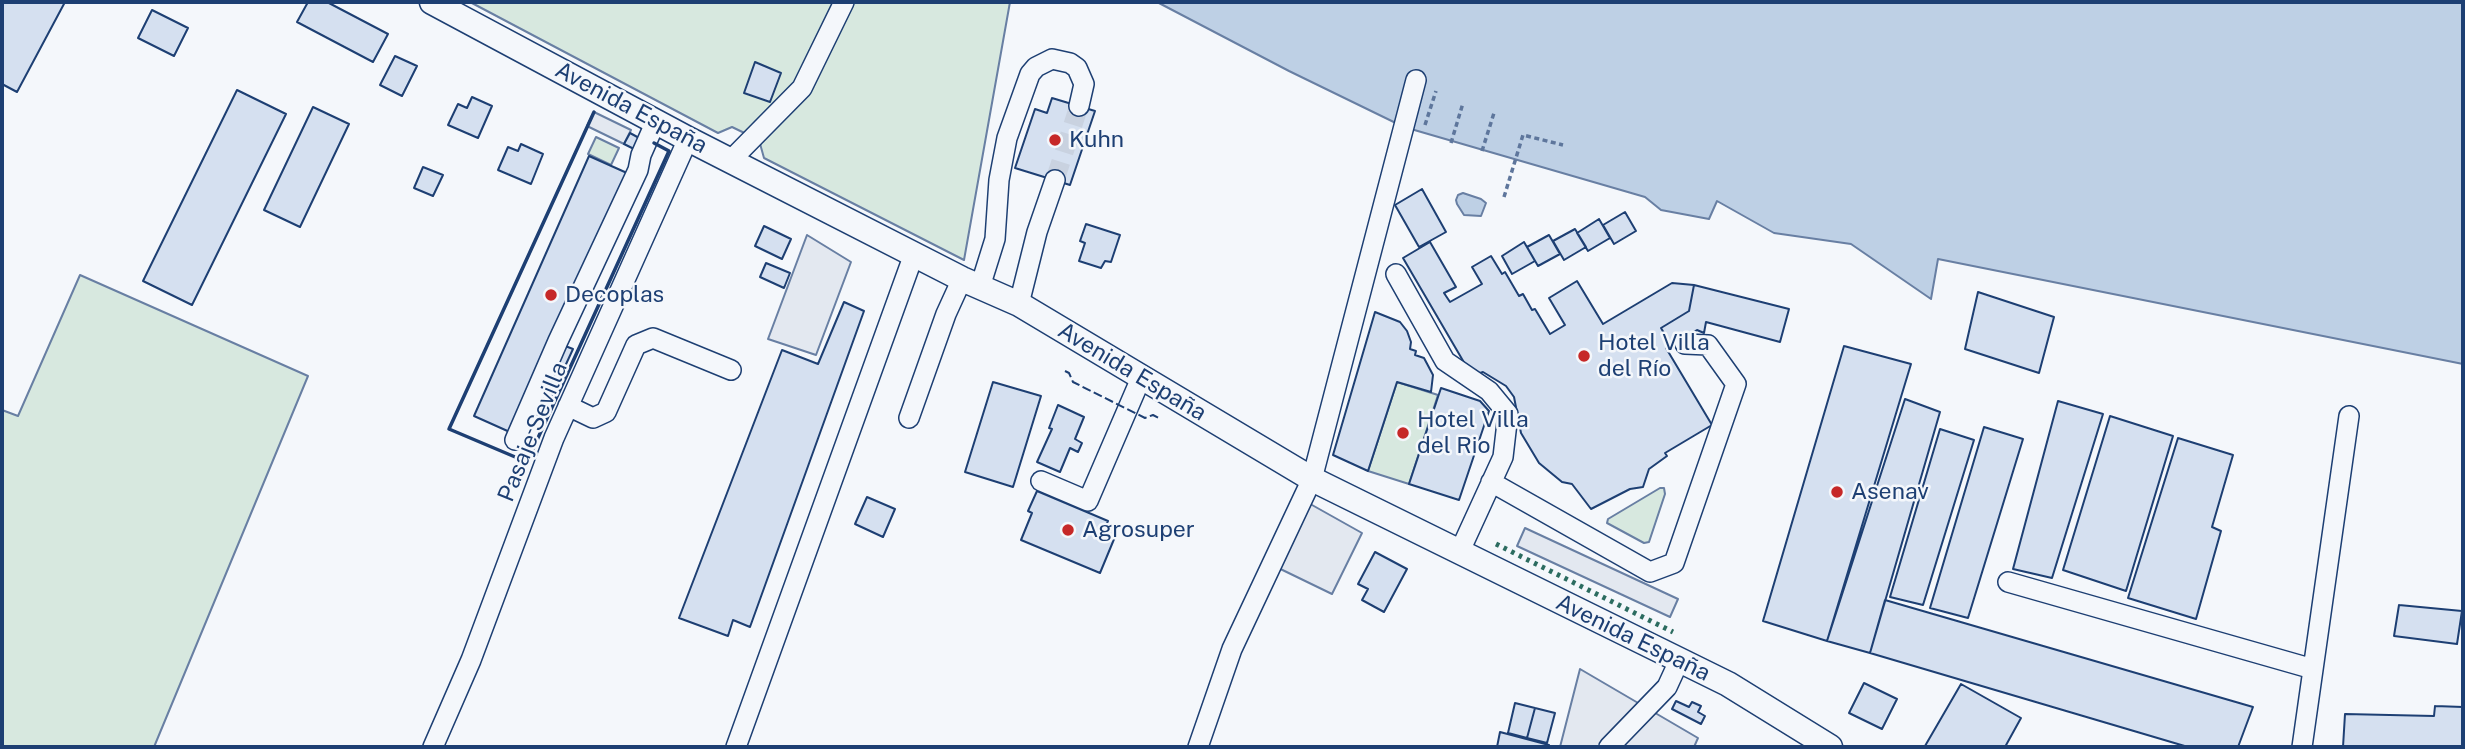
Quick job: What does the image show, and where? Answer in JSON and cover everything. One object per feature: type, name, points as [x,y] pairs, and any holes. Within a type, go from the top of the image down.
[{"type":"main road","name":"Avenida España","points":[[432,2],[688,139],[971,283],[1019,304],[1312,479],[1728,684],[1830,747]]},
{"type":"street","points":[[732,160],[803,88],[844,2]]},
{"type":"street","points":[[909,418],[946,314],[971,283],[995,239],[999,180],[1006,138],[1030,74],[1043,62],[1052,59],[1070,62],[1077,68],[1084,84],[1079,106]]},
{"type":"street","points":[[1198,747],[1232,649],[1312,479],[1416,80]]},
{"type":"street","points":[[515,440],[638,170],[641,155],[656,121]]},
{"type":"street","name":"Pasaje Sevilla","points":[[433,747],[471,660],[554,438],[688,139]]},
{"type":"street","points":[[1019,304],[1037,232],[1055,180]]},
{"type":"street","points":[[736,747],[914,254]]},
{"type":"street","points":[[1396,274],[1445,361],[1489,391],[1508,414],[1503,457],[1459,553]]},
{"type":"street","points":[[568,406],[593,418],[606,412],[636,345],[653,338],[731,370]]},
{"type":"street","points":[[1491,482],[1650,572],[1674,563],[1736,384],[1708,345],[1685,344]]},
{"type":"street","points":[[1041,481],[1088,500],[1141,378]]},
{"type":"street","points":[[2302,747],[2349,416]]},
{"type":"street","points":[[2008,582],[2313,669]]},
{"type":"street","points":[[1609,747],[1667,687],[1679,661]]},
{"type":"path","points":[[1422,133],[1436,90]]},
{"type":"path","points":[[1451,143],[1464,103]]},
{"type":"path","points":[[1482,151],[1494,113]]},
{"type":"path","points":[[1504,197],[1522,135],[1563,145]]},
{"type":"shaded area","points":[[470,2],[1010,2],[964,260],[764,158],[759,140],[732,127],[718,133]]},
{"type":"shaded area","points":[[594,112],[631,130],[624,144],[587,126]]},
{"type":"shaded area","points":[[596,137],[619,148],[611,165],[588,154]]},
{"type":"shaded area","points":[[807,235],[851,262],[816,355],[768,339]]},
{"type":"shaded area","points":[[80,275],[308,376],[154,747],[2,747],[2,410],[18,416]]},
{"type":"shaded area","name":"Hotel Villa del Rio","points":[[1397,382],[1438,395],[1409,484],[1368,471]]},
{"type":"shaded area","points":[[1664,488],[1665,494],[1649,542],[1644,543],[1607,523],[1608,519]]},
{"type":"shaded area","points":[[1296,496],[1362,533],[1332,594],[1266,562]]},
{"type":"shaded area","points":[[1525,528],[1678,599],[1670,617],[1517,546]]},
{"type":"shaded area","points":[[1580,669],[1698,738],[1694,747],[1560,747]]},
{"type":"water","points":[[1157,2],[2463,2],[2463,364],[1938,259],[1931,299],[1851,244],[1774,233],[1717,201],[1709,219],[1661,210],[1645,197],[1404,127]]},
{"type":"water","points":[[1463,193],[1486,203],[1481,216],[1464,215],[1456,200],[1458,195]]},
{"type":"building","points":[[2,2],[65,2],[17,92],[2,84]]},
{"type":"building","points":[[308,2],[327,2],[388,34],[373,62],[297,22]]},
{"type":"building","points":[[152,10],[188,28],[174,56],[138,38]]},
{"type":"building","points":[[395,56],[417,66],[402,96],[380,85]]},
{"type":"building","points":[[755,62],[781,73],[770,102],[744,93]]},
{"type":"building","points":[[237,90],[286,114],[192,305],[143,281]]},
{"type":"building","points":[[472,97],[492,106],[478,138],[448,125],[458,104],[467,108]]},
{"type":"building","name":"Kuhn","points":[[1052,98],[1095,111],[1070,185],[1015,168],[1035,109],[1047,113]]},
{"type":"building","points":[[313,107],[349,124],[300,227],[264,210]]},
{"type":"building","points":[[630,133],[641,139],[636,150],[624,144]]},
{"type":"building","points":[[521,144],[543,154],[531,184],[498,170],[508,147],[518,151]]},
{"type":"building","name":"Decoplas","points":[[589,156],[627,173],[512,433],[474,416]]},
{"type":"building","points":[[423,167],[443,175],[433,196],[414,188]]},
{"type":"building","points":[[1422,189],[1446,232],[1419,247],[1395,205]]},
{"type":"building","points":[[1625,212],[1636,231],[1614,244],[1603,225]]},
{"type":"building","points":[[1599,219],[1610,238],[1588,251],[1577,233]]},
{"type":"building","points":[[1086,224],[1120,235],[1111,262],[1105,261],[1101,268],[1079,261],[1085,243],[1080,241]]},
{"type":"building","points":[[764,226],[791,239],[782,259],[755,246]]},
{"type":"building","points":[[1575,229],[1586,247],[1564,260],[1553,241]]},
{"type":"building","points":[[1549,235],[1560,254],[1538,266],[1527,247]]},
{"type":"building","points":[[1430,242],[1456,287],[1444,293],[1450,302],[1482,284],[1472,267],[1491,256],[1502,274],[1505,272],[1519,296],[1523,294],[1532,310],[1535,309],[1550,334],[1565,325],[1549,298],[1577,281],[1603,324],[1672,283],[1694,285],[1689,311],[1661,328],[1671,345],[1666,348],[1712,425],[1665,453],[1667,456],[1649,469],[1643,487],[1630,489],[1591,509],[1572,484],[1562,482],[1539,463],[1521,433],[1514,397],[1506,386],[1483,372],[1477,374],[1469,371],[1403,258]]},
{"type":"building","points":[[1524,242],[1535,261],[1512,274],[1502,256]]},
{"type":"building","points":[[766,263],[790,273],[784,288],[760,277]]},
{"type":"building","points":[[1694,285],[1789,309],[1780,342],[1706,322],[1704,333],[1697,330],[1671,345],[1661,328],[1689,311]]},
{"type":"building","points":[[1978,292],[2054,317],[2039,373],[1965,349]]},
{"type":"building","points":[[844,302],[864,311],[750,627],[733,620],[728,636],[679,618],[782,350],[818,364]]},
{"type":"building","points":[[1375,312],[1400,322],[1407,331],[1411,342],[1410,349],[1416,351],[1415,355],[1424,358],[1433,375],[1431,392],[1397,382],[1368,471],[1333,455]]},
{"type":"building","points":[[560,344],[573,349],[550,399],[538,394]]},
{"type":"building","name":"Asenav","points":[[1844,346],[1911,364],[1827,641],[1763,621]]},
{"type":"building","points":[[993,382],[1041,396],[1013,487],[965,472]]},
{"type":"building","points":[[1441,388],[1480,401],[1489,411],[1459,500],[1409,484]]},
{"type":"building","points":[[1905,399],[1940,412],[1870,653],[1827,641]]},
{"type":"building","points":[[2058,401],[2103,414],[2052,578],[2013,569]]},
{"type":"building","points":[[1058,405],[1084,417],[1075,439],[1082,443],[1078,452],[1070,448],[1060,472],[1037,462],[1052,429],[1049,428]]},
{"type":"building","points":[[2110,416],[2173,436],[2126,591],[2063,570]]},
{"type":"building","points":[[1984,427],[2023,439],[1968,618],[1930,608]]},
{"type":"building","points":[[1940,429],[1974,440],[1923,605],[1890,597]]},
{"type":"building","points":[[2178,438],[2233,455],[2212,527],[2221,531],[2196,619],[2128,598]]},
{"type":"building","name":"Agrosuper","points":[[1037,491],[1108,521],[1105,527],[1117,532],[1100,573],[1021,540],[1032,513],[1028,511]]},
{"type":"building","points":[[867,497],[895,509],[883,537],[855,524]]},
{"type":"building","points":[[1375,552],[1407,569],[1384,612],[1362,600],[1368,589],[1358,584]]},
{"type":"building","points":[[1885,600],[2253,707],[2238,747],[2188,747],[1870,653]]},
{"type":"building","points":[[2399,605],[2462,611],[2457,644],[2394,636]]},
{"type":"building","points":[[1864,683],[1897,699],[1882,729],[1849,713]]},
{"type":"building","points":[[1961,684],[2021,718],[2005,747],[1925,746]]},
{"type":"building","points":[[1676,701],[1689,707],[1692,702],[1701,706],[1698,712],[1705,716],[1701,724],[1672,709]]},
{"type":"building","points":[[1515,703],[1535,708],[1527,738],[1508,733]]},
{"type":"building","points":[[2435,706],[2463,707],[2463,747],[2343,747],[2345,714],[2434,716]]},
{"type":"building","points":[[1535,708],[1555,713],[1547,743],[1527,738]]},
{"type":"building","points":[[1500,732],[1549,745],[1549,747],[1497,747]]},
{"type":"tunnel","points":[[1055,180],[1079,106]]},
{"type":"hedge","points":[[1496,544],[1673,632]]},
{"type":"fence","points":[[1065,371],[1073,382],[1145,418],[1153,415],[1161,419]]},
{"type":"wall","points":[[594,112],[449,429],[527,462],[669,151],[654,143]]},
{"type":"place","name":"Kuhn","points":[[1055,140]]},
{"type":"place","name":"Decoplas","points":[[551,295]]},
{"type":"place","name":"Hotel Villa del Río","points":[[1584,356]]},
{"type":"place","name":"Hotel Villa del Rio","points":[[1403,433]]},
{"type":"place","name":"Asenav","points":[[1837,492]]},
{"type":"place","name":"Agrosuper","points":[[1068,530]]}]
